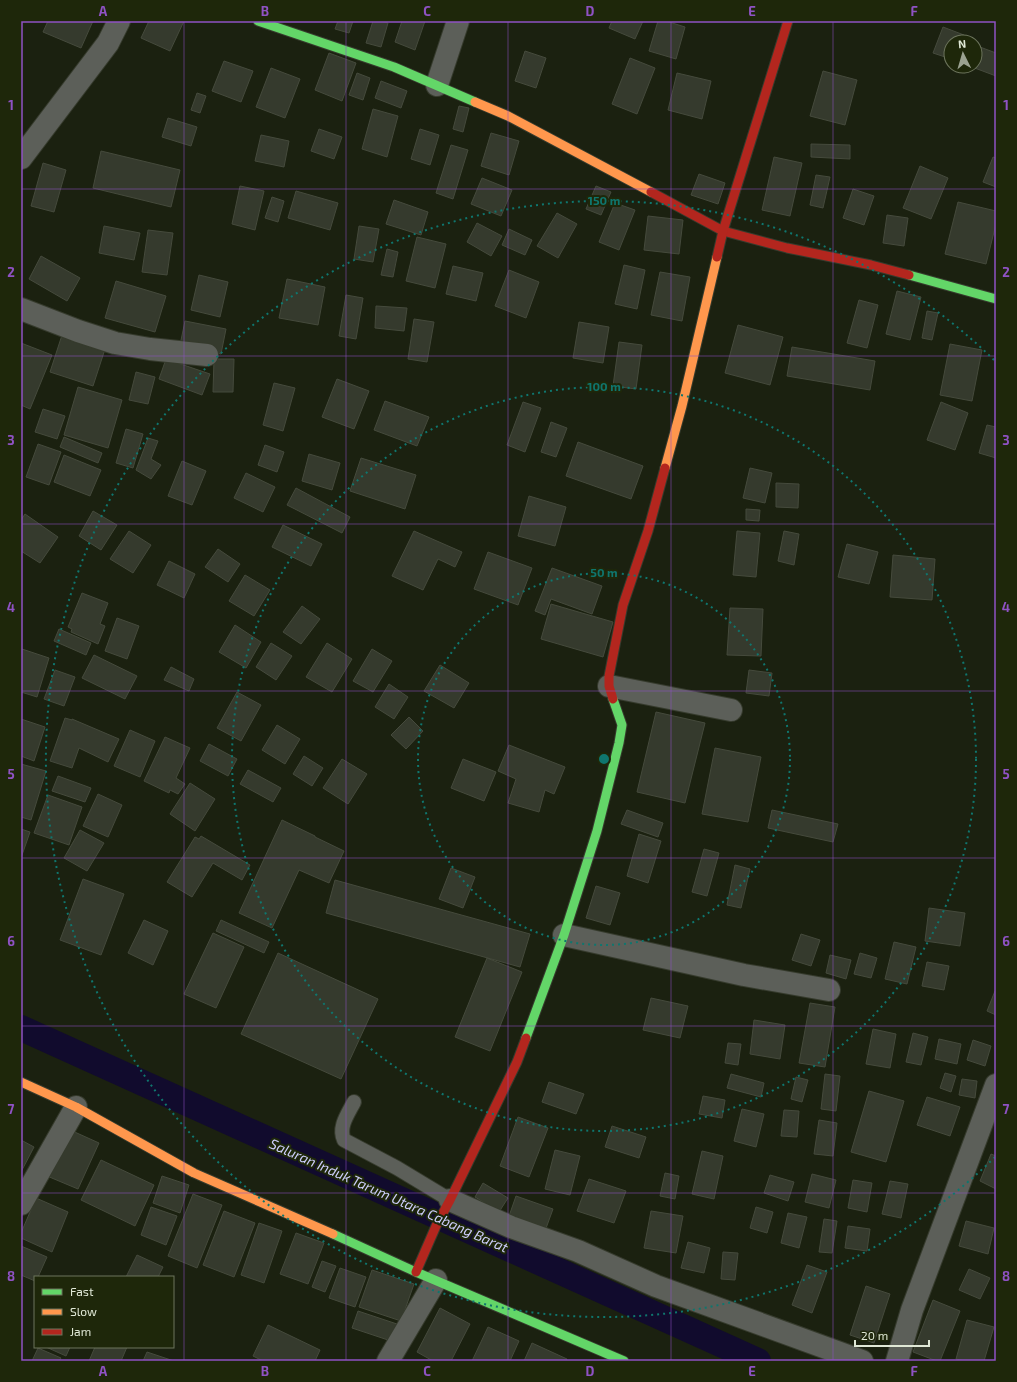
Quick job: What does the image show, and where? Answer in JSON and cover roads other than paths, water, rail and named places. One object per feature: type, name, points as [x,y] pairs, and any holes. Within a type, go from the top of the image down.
[{"type":"street","points":[[21,158],[108,44],[119,21]]},
{"type":"street","points":[[258,21],[394,67],[508,116],[723,231],[787,248],[871,265],[996,299]]},
{"type":"street","points":[[437,85],[458,21]]},
{"type":"street","points":[[416,1272],[425,1250],[517,1062],[564,935],[597,831],[619,743],[622,725],[609,686],[609,676],[624,605],[648,532],[676,428],[707,306],[723,231],[788,21]]},
{"type":"street","points":[[21,309],[78,331],[115,342],[150,349],[207,355]]},
{"type":"street","points":[[609,686],[731,710]]},
{"type":"street","points":[[564,935],[744,976],[829,990]]},
{"type":"street","points":[[21,1082],[76,1107],[194,1173],[381,1255],[416,1272],[624,1361]]},
{"type":"street","points":[[897,1361],[912,1310],[996,1085]]},
{"type":"street","points":[[21,1204],[76,1107]]},
{"type":"street","points":[[447,1205],[578,1251],[656,1286],[862,1361]]},
{"type":"street","points":[[388,1361],[436,1280]]},
{"type":"lane","points":[[354,1102],[342,1130],[344,1140],[397,1168],[447,1205]]},
{"type":"waterway","name":"Saluran Induk Tarum Utara Cabang Barat","points":[[21,1028],[758,1361]]}]
